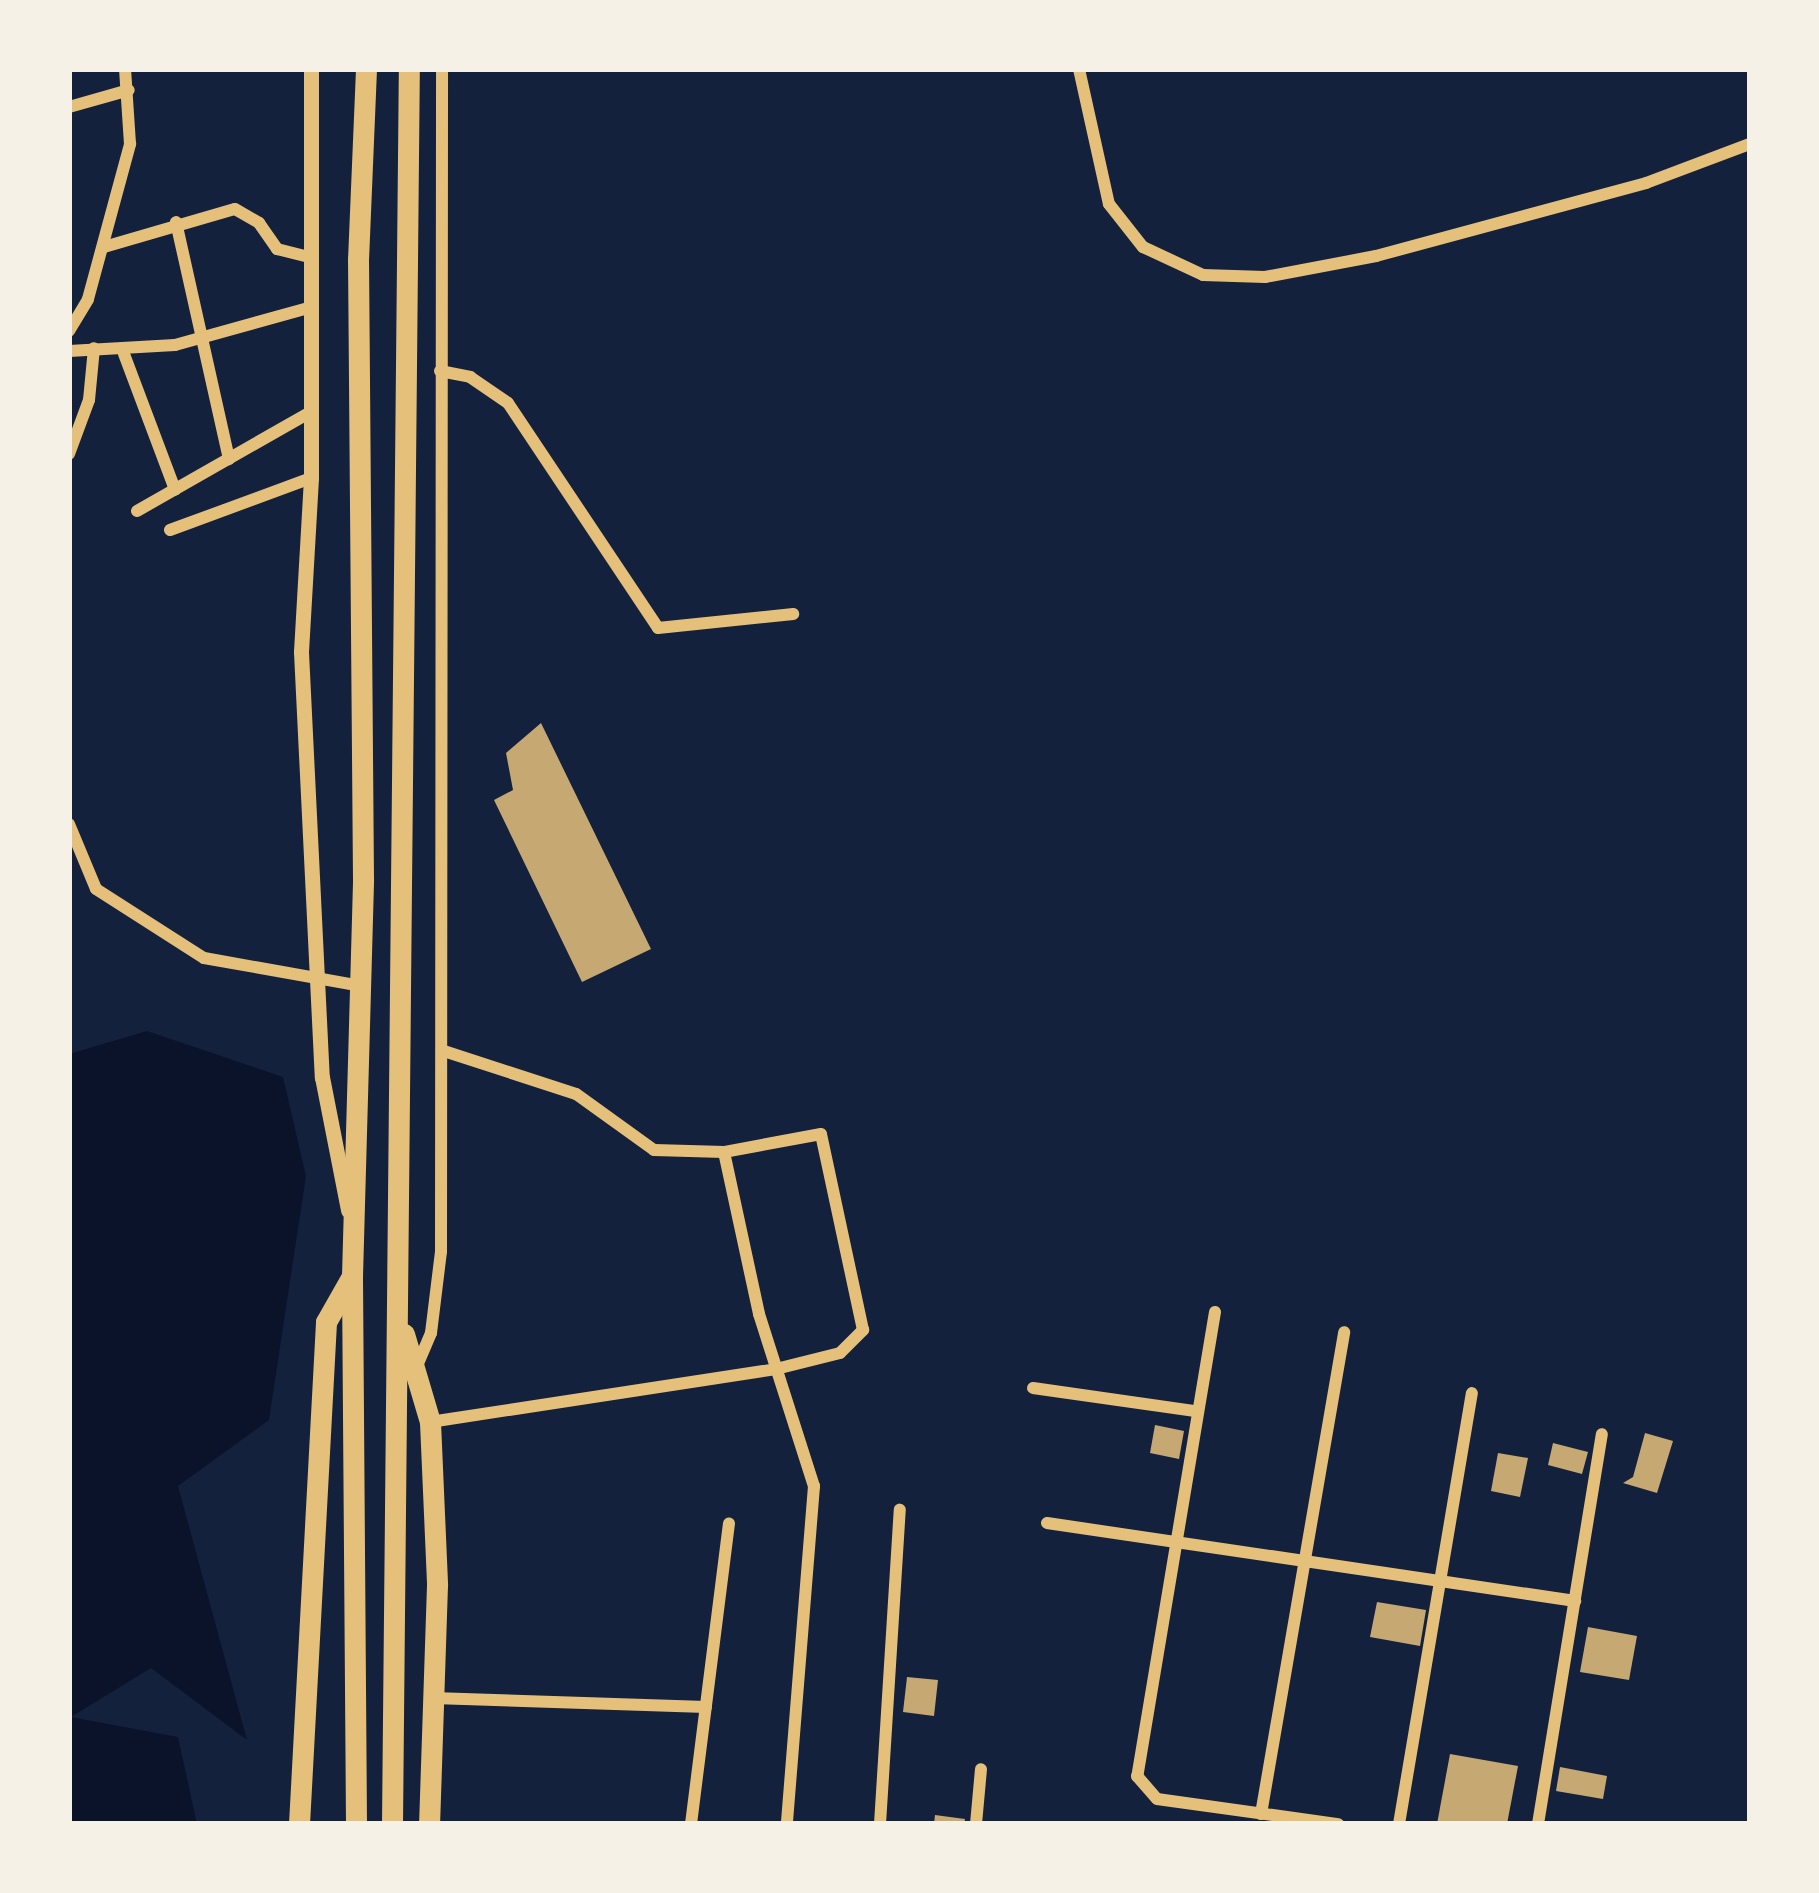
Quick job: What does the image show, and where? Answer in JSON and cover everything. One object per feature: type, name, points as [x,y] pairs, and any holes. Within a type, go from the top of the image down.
[{"type":"highway","points":[[356,1824],[352,1230],[361,986],[358,260],[366,69]]},
{"type":"highway","points":[[392,1824],[409,69]]},
{"type":"highway","points":[[299,1824],[326,1322],[352,1276]]},
{"type":"highway","points":[[397,1310],[430,1422],[433,1698],[429,1824]]},
{"type":"street","points":[[69,331],[104,247],[130,144],[125,69]]},
{"type":"street","points":[[311,69],[311,478],[301,652],[322,1077],[352,1230]]},
{"type":"street","points":[[415,1372],[431,1333],[440,1269],[444,1051],[442,69]]},
{"type":"street","points":[[1079,69],[1109,204],[1143,248],[1203,275],[1264,277],[1376,256],[1646,182],[1750,144]]},
{"type":"street","points":[[69,107],[129,90]]},
{"type":"street","points":[[104,247],[176,222],[235,209],[259,223],[278,249],[312,258]]},
{"type":"street","points":[[176,222],[229,459]]},
{"type":"street","points":[[69,351],[94,348],[124,354],[205,338],[313,307]]},
{"type":"street","points":[[69,454],[89,400],[94,348]]},
{"type":"street","points":[[124,354],[175,490]]},
{"type":"street","points":[[440,371],[470,376],[508,403],[658,628],[793,614]]},
{"type":"street","points":[[136,511],[312,411]]},
{"type":"street","points":[[170,530],[311,478]]},
{"type":"street","points":[[69,824],[74,865],[96,889],[204,958],[361,986]]},
{"type":"street","points":[[430,1422],[776,1369],[840,1353],[863,1330],[821,1135],[724,1152],[654,1150],[576,1094],[444,1051]]},
{"type":"street","points":[[724,1152],[776,1369],[814,1486],[787,1824]]},
{"type":"street","points":[[1215,1312],[1136,1776],[1157,1799],[1338,1824]]},
{"type":"street","points":[[1261,1814],[1344,1332]]},
{"type":"street","points":[[1033,1388],[1195,1412]]},
{"type":"street","points":[[1399,1824],[1436,1580],[1472,1393]]},
{"type":"street","points":[[1538,1824],[1602,1434]]},
{"type":"street","points":[[880,1824],[900,1510]]},
{"type":"street","points":[[691,1824],[730,1522]]},
{"type":"street","points":[[1047,1523],[1575,1601]]},
{"type":"street","points":[[433,1698],[706,1707]]},
{"type":"street","points":[[976,1824],[981,1769]]},
{"type":"water","points":[[147,1031],[283,1077],[306,1176],[269,1420],[178,1486],[247,1740],[151,1668],[71,1717],[178,1737],[197,1824],[69,1824],[69,1054]]},
{"type":"building","points":[[541,723],[651,949],[582,982],[494,800],[513,790],[506,753]]},
{"type":"building","points":[[1155,1425],[1184,1431],[1179,1459],[1150,1453]]},
{"type":"building","points":[[1645,1433],[1673,1441],[1657,1493],[1623,1483],[1633,1477]]},
{"type":"building","points":[[1553,1443],[1588,1452],[1582,1474],[1548,1465]]},
{"type":"building","points":[[1498,1453],[1528,1458],[1520,1497],[1491,1491]]},
{"type":"building","points":[[1377,1602],[1426,1610],[1420,1646],[1370,1637]]},
{"type":"building","points":[[1588,1627],[1637,1636],[1629,1680],[1580,1672]]},
{"type":"building","points":[[907,1677],[938,1680],[934,1716],[903,1712]]},
{"type":"building","points":[[1450,1754],[1518,1766],[1507,1824],[1437,1824]]},
{"type":"building","points":[[1560,1767],[1607,1776],[1603,1799],[1556,1791]]},
{"type":"building","points":[[935,1815],[965,1819],[964,1824],[934,1824]]}]
